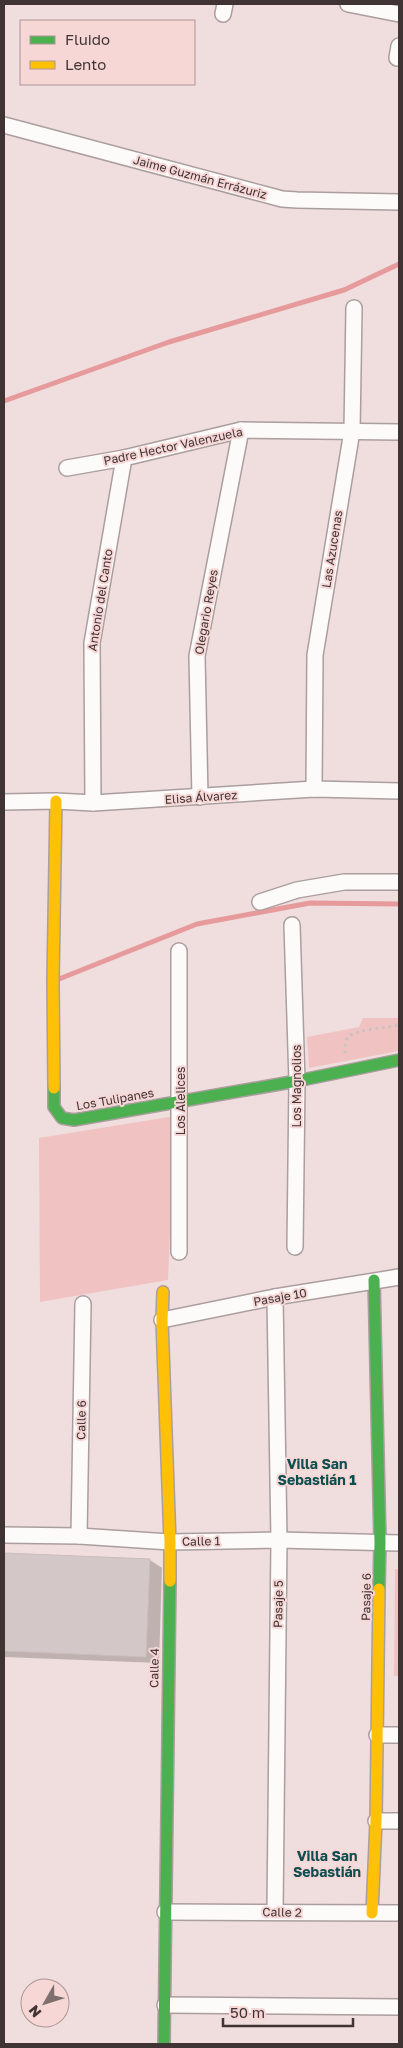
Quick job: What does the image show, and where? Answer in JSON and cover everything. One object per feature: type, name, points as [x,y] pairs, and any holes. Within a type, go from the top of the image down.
[{"type":"street","points":[[348,4],[399,14]]},
{"type":"street","name":"Jaime Guzmán Errázuriz","points":[[4,125],[282,199],[399,202]]},
{"type":"street","name":"Las Azucenas","points":[[314,789],[315,655],[352,431],[354,308]]},
{"type":"street","name":"Padre Hector Valenzuela","points":[[67,468],[124,458],[241,430],[399,432]]},
{"type":"street","name":"Olegario Reyes","points":[[200,797],[198,656],[241,430]]},
{"type":"street","name":"Antonio del Canto","points":[[94,803],[92,643],[124,458]]},
{"type":"street","name":"Elisa Álvarez","points":[[4,802],[56,801],[94,803],[314,789],[399,791]]},
{"type":"street","name":"Los Tulipanes","points":[[56,801],[53,981],[54,1107],[62,1118],[74,1120],[297,1081],[399,1060]]},
{"type":"street","points":[[260,902],[297,890],[344,882],[399,882]]},
{"type":"street","name":"Los Magnolios","points":[[292,925],[297,1081],[295,1247]]},
{"type":"street","name":"Los Alelices","points":[[179,951],[179,1252]]},
{"type":"street","name":"Pasaje 10","points":[[162,1320],[374,1280],[399,1277]]},
{"type":"street","name":"Pasaje 6","points":[[372,1914],[376,1821],[380,1542],[374,1280]]},
{"type":"street","name":"Calle 4","points":[[163,1292],[162,1320],[170,1542],[164,2044]]},
{"type":"street","name":"Pasaje 5","points":[[275,1298],[279,1540],[275,1911]]},
{"type":"street","name":"Calle 6","points":[[79,1536],[83,1304]]},
{"type":"street","name":"Calle 1","points":[[4,1535],[79,1536],[170,1542],[279,1540],[399,1542]]},
{"type":"street","points":[[377,1735],[399,1735]]},
{"type":"street","points":[[376,1821],[399,1821]]},
{"type":"street","name":"Calle 2","points":[[165,1912],[399,1913]]},
{"type":"street","points":[[165,2005],[399,2007]]},
{"type":"path","points":[[344,1070],[348,1038],[356,1032],[385,1029],[399,1024]]},
{"type":"shaded area","points":[[363,1018],[399,1018],[399,1051],[309,1068],[307,1037],[359,1027]]},
{"type":"shaded area","points":[[175,1116],[168,1280],[40,1302],[39,1138]]},
{"type":"shaded area","points":[[395,1569],[399,1569],[399,1676],[394,1676]]},
{"type":"building","points":[[4,1553],[150,1559],[146,1657],[4,1651]]},
{"type":"waterway","points":[[4,401],[169,342],[344,290],[399,264]]},
{"type":"waterway","points":[[59,979],[197,924],[310,903],[399,904]]},
{"type":"traffic: fast","points":[[54,1088],[54,1107],[62,1118],[74,1120],[297,1081],[399,1060]]},
{"type":"traffic: fast","points":[[374,1280],[380,1542],[379,1589]]},
{"type":"traffic: fast","points":[[164,2044],[170,1581]]},
{"type":"traffic: slow","points":[[54,1088],[53,981],[56,801]]},
{"type":"traffic: slow","points":[[163,1292],[162,1320],[170,1581]]},
{"type":"traffic: slow","points":[[372,1913],[376,1821],[379,1589]]},
{"type":"district","name":"Villa San Sebastián 1","points":[[317,1472]]},
{"type":"district","name":"Villa San Sebastián","points":[[327,1864]]}]
